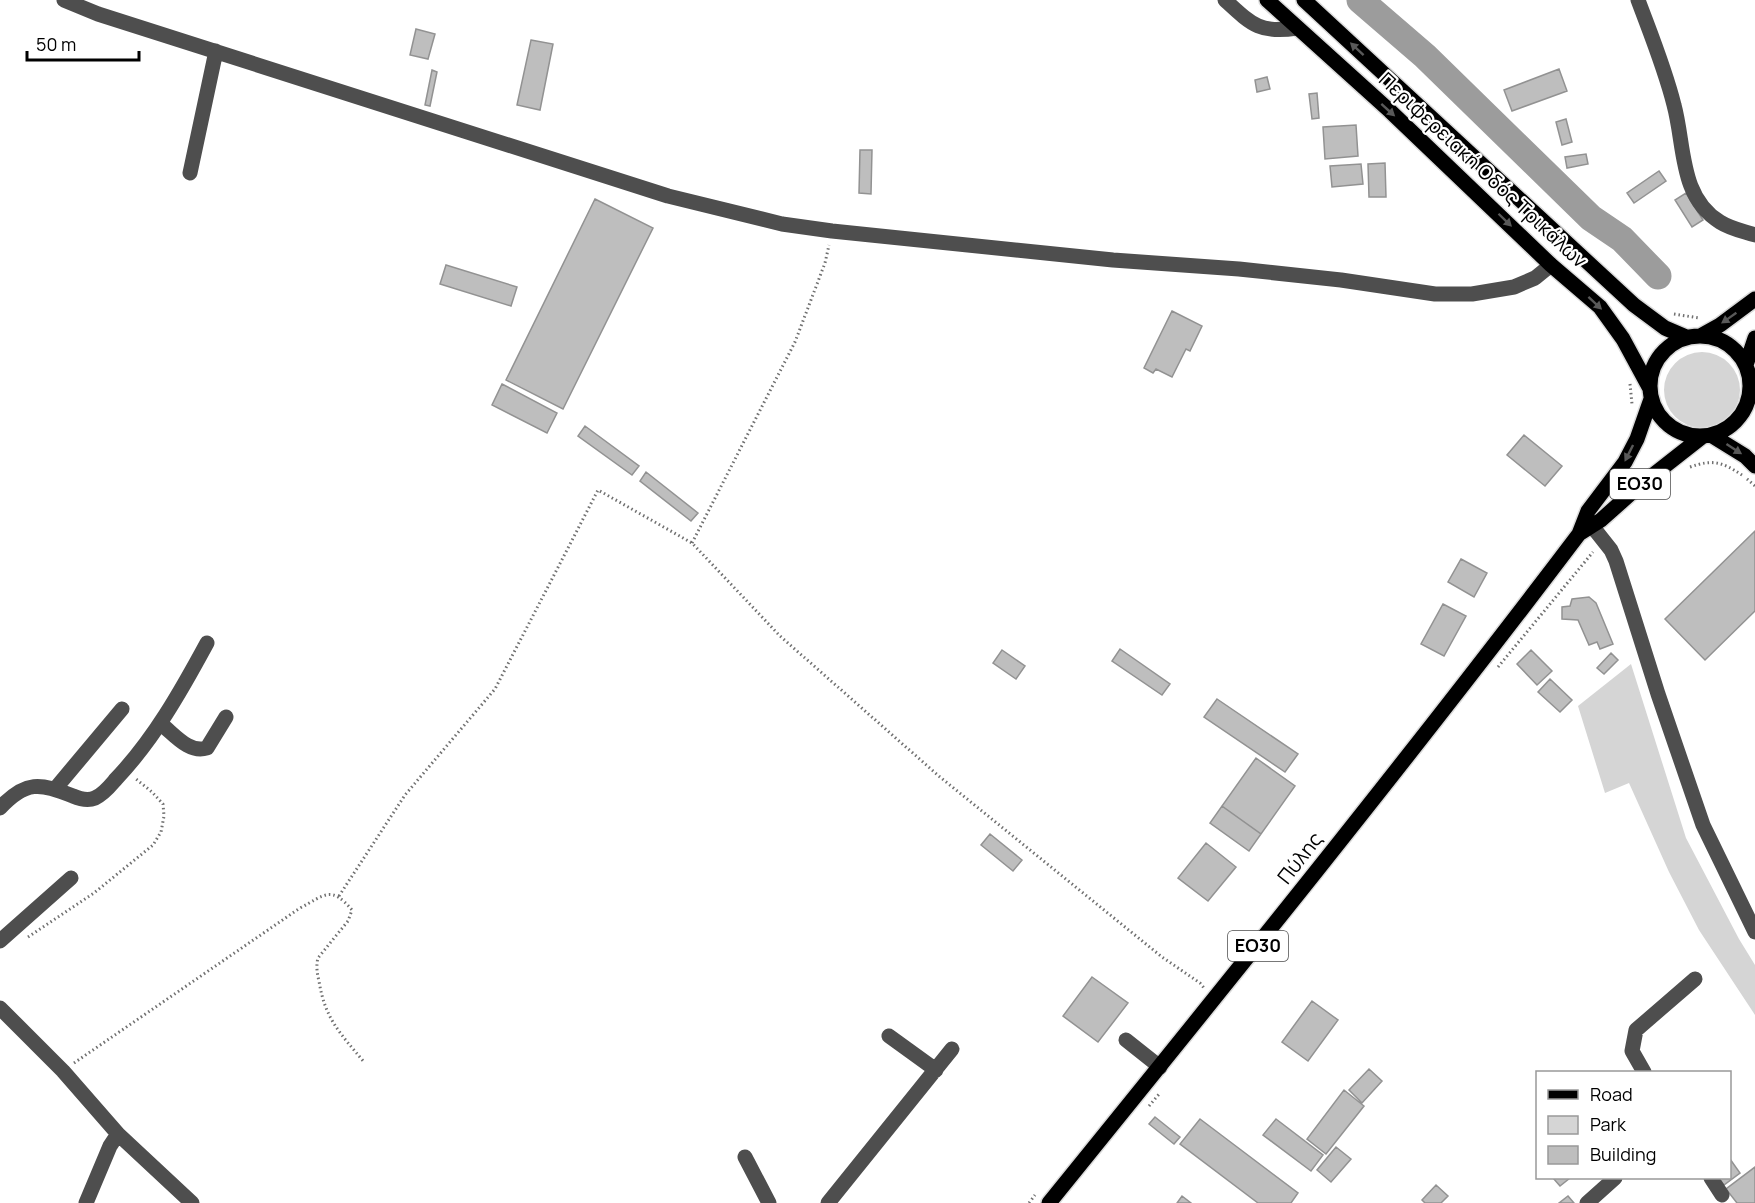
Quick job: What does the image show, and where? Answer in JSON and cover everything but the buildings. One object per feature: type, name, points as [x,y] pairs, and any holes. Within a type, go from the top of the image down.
[{"type":"main road","name":"Περιφερειακή Οδός Τρικάλων","points":[[1267,0],[1390,111],[1551,265],[1605,313],[1636,361],[1650,393]]},
{"type":"main road","name":"Περιφερειακή Οδός Τρικάλων","points":[[1304,0],[1634,305],[1665,328],[1686,337]]},
{"type":"main road","name":"ΕΟ30","points":[[1702,335],[1720,325],[1755,299]]},
{"type":"main road","name":"ΕΟ30","points":[[1586,530],[1588,511],[1625,462],[1637,439],[1650,393],[1651,371],[1659,356],[1671,344],[1686,337],[1702,335],[1728,344],[1746,365]]},
{"type":"main road","points":[[1755,338],[1746,365],[1755,411]]},
{"type":"main road","points":[[1650,393],[1658,415],[1670,427],[1686,435],[1707,436],[1744,456],[1755,466]]},
{"type":"main road","name":"ΕΟ30","points":[[1586,530],[1638,487],[1707,436],[1725,430],[1737,420],[1745,408],[1750,393]]},
{"type":"main road","name":"Πύλης","points":[[1049,1203],[1161,1067],[1586,530]]},
{"type":"street","points":[[63,0],[98,14],[668,196],[782,224],[1113,260],[1239,269],[1341,280],[1435,294],[1472,294],[1514,287],[1535,278],[1551,265]]},
{"type":"street","points":[[1225,0],[1246,20],[1263,28],[1279,31],[1297,28]]},
{"type":"street","points":[[1638,0],[1666,76],[1680,128],[1686,176],[1706,210],[1719,222],[1755,235]]},
{"type":"street","points":[[190,172],[216,51]]},
{"type":"street","points":[[1586,530],[1607,545],[1616,561],[1703,825],[1755,932]]},
{"type":"street","points":[[0,808],[18,791],[30,786],[45,785],[77,798],[88,800],[96,798],[125,770],[161,724],[207,643]]},
{"type":"street","points":[[55,789],[122,709]]},
{"type":"street","points":[[161,724],[191,749],[200,750],[207,748],[226,717]]},
{"type":"street","points":[[0,941],[71,878]]},
{"type":"street","points":[[1643,1071],[1632,1051],[1636,1030],[1695,979]]},
{"type":"street","points":[[0,1008],[63,1071],[118,1134],[192,1203]]},
{"type":"street","points":[[889,1036],[936,1070]]},
{"type":"street","points":[[1126,1040],[1161,1067]]},
{"type":"street","points":[[828,1203],[952,1049]]},
{"type":"street","points":[[86,1203],[110,1146],[118,1134]]},
{"type":"street","points":[[745,1156],[769,1203]]},
{"type":"street","points":[[1587,1203],[1613,1179]]},
{"type":"street","points":[[1712,1179],[1722,1195]]},
{"type":"path","points":[[692,543],[795,342],[825,263],[832,231]]},
{"type":"path","points":[[1669,313],[1685,317],[1705,317]]},
{"type":"path","points":[[1629,382],[1632,406]]},
{"type":"path","points":[[339,896],[405,795],[495,690],[598,490],[692,543],[780,636],[931,769],[1162,957],[1200,983],[1216,998]]},
{"type":"path","points":[[21,942],[94,893],[153,845],[157,839],[164,816],[163,804],[153,792],[125,770]]},
{"type":"path","points":[[63,1071],[300,908],[333,894],[339,896],[352,910],[352,914],[321,952],[316,964],[326,1010],[334,1025],[364,1062]]},
{"type":"green space","points":[[1702,352],[1717,355],[1729,363],[1737,375],[1740,390],[1737,405],[1729,417],[1717,425],[1702,428],[1687,425],[1675,417],[1667,405],[1664,390],[1667,375],[1675,363],[1687,355]]},
{"type":"green space","points":[[1631,664],[1686,838],[1755,965],[1755,1015],[1699,930],[1669,872],[1629,783],[1605,793],[1578,706]]},
{"type":"waterway","points":[[1360,0],[1425,56],[1591,218],[1622,239],[1658,276]]}]
